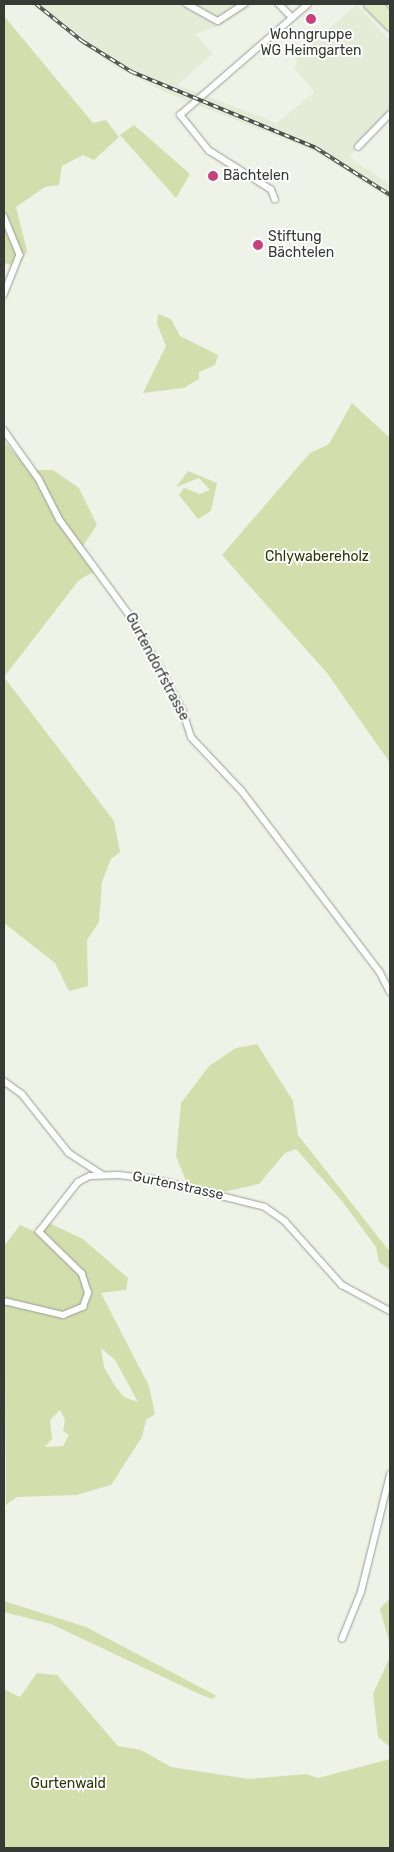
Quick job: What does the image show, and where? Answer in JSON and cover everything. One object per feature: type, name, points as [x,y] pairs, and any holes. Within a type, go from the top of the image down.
[{"type":"main road","points":[[368,4],[390,26]]},
{"type":"main road","points":[[378,4],[390,18]]},
{"type":"street","points":[[187,4],[218,21],[244,4]]},
{"type":"street","points":[[279,4],[292,18]]},
{"type":"street","points":[[275,200],[271,190],[209,151],[180,115],[308,4]]},
{"type":"street","points":[[358,147],[390,114]]},
{"type":"street","points":[[4,216],[20,255],[4,295]]},
{"type":"street","name":"Gurtendorfstrasse","points":[[4,430],[39,480],[60,520],[134,621],[184,711],[192,738],[242,792],[380,972],[390,992]]},
{"type":"street","points":[[4,1081],[22,1094],[69,1153],[103,1175]]},
{"type":"street","name":"Gurtenstrasse","points":[[4,1302],[63,1315],[83,1307],[88,1293],[82,1274],[39,1232],[78,1182],[103,1175],[153,1179],[265,1207],[285,1221],[342,1285],[390,1311]]},
{"type":"street","points":[[342,1639],[361,1592],[390,1475]]},
{"type":"shaded area","points":[[30,4],[255,4],[222,25],[196,34],[213,54],[177,85],[277,123],[314,92],[295,69],[298,54],[357,5],[390,41],[390,114],[349,157],[390,185],[390,199],[316,152],[165,92],[117,68]]},
{"type":"green space","points":[[4,16],[93,123],[106,120],[119,137],[94,160],[83,155],[62,166],[59,185],[45,187],[16,207],[27,251],[18,267],[4,263]]},
{"type":"green space","points":[[134,125],[190,174],[176,198],[120,135]]},
{"type":"green space","points":[[158,314],[171,319],[180,336],[218,355],[215,365],[199,372],[199,379],[184,388],[143,393],[166,346],[157,324]]},
{"type":"green space","name":"Chlywabereholz","points":[[352,403],[390,438],[390,763],[327,673],[222,555],[310,453],[329,444]]},
{"type":"green space","points":[[4,441],[29,470],[53,470],[79,488],[97,525],[80,550],[95,571],[79,580],[4,677]]},
{"type":"green space","points":[[188,471],[217,483],[211,511],[198,519],[179,495],[184,488],[200,494],[210,490],[199,478],[176,487]]},
{"type":"green space","points":[[4,677],[114,821],[120,852],[111,859],[102,882],[99,922],[87,940],[88,986],[69,991],[55,963],[4,923]]},
{"type":"green space","points":[[257,1044],[293,1101],[298,1135],[390,1252],[390,1270],[379,1262],[376,1247],[342,1201],[296,1149],[285,1153],[259,1184],[223,1192],[188,1186],[176,1156],[181,1103],[209,1066],[236,1048]]},
{"type":"green space","points":[[45,1221],[83,1239],[128,1278],[126,1290],[101,1293],[149,1386],[155,1414],[146,1420],[142,1437],[111,1485],[76,1495],[17,1497],[6,1505],[4,1246],[20,1225],[38,1233]],"holes":[[[101,1348],[115,1360],[138,1402],[124,1397],[115,1386],[104,1367]],[[60,1410],[65,1420],[63,1431],[69,1435],[63,1446],[45,1447],[52,1439],[50,1420]]]},
{"type":"green space","points":[[390,1598],[390,1645],[380,1609]]},
{"type":"green space","points":[[4,1601],[86,1627],[217,1696],[212,1699],[197,1693],[51,1624],[4,1612]]},
{"type":"green space","points":[[390,1657],[390,1747],[378,1737],[373,1694]]},
{"type":"green space","name":"Gurtenwald","points":[[37,1673],[57,1675],[118,1746],[141,1750],[171,1767],[249,1779],[306,1774],[318,1778],[390,1759],[390,1848],[4,1848],[4,1689],[20,1697]]},
{"type":"railway","points":[[36,4],[82,41],[132,72],[316,148],[390,195]]},
{"type":"place","name":"Wohngruppe WG Heimgarten","points":[[311,19]]},
{"type":"place","name":"Bächtelen","points":[[213,176]]},
{"type":"place","name":"Stiftung Bächtelen","points":[[258,245]]}]
